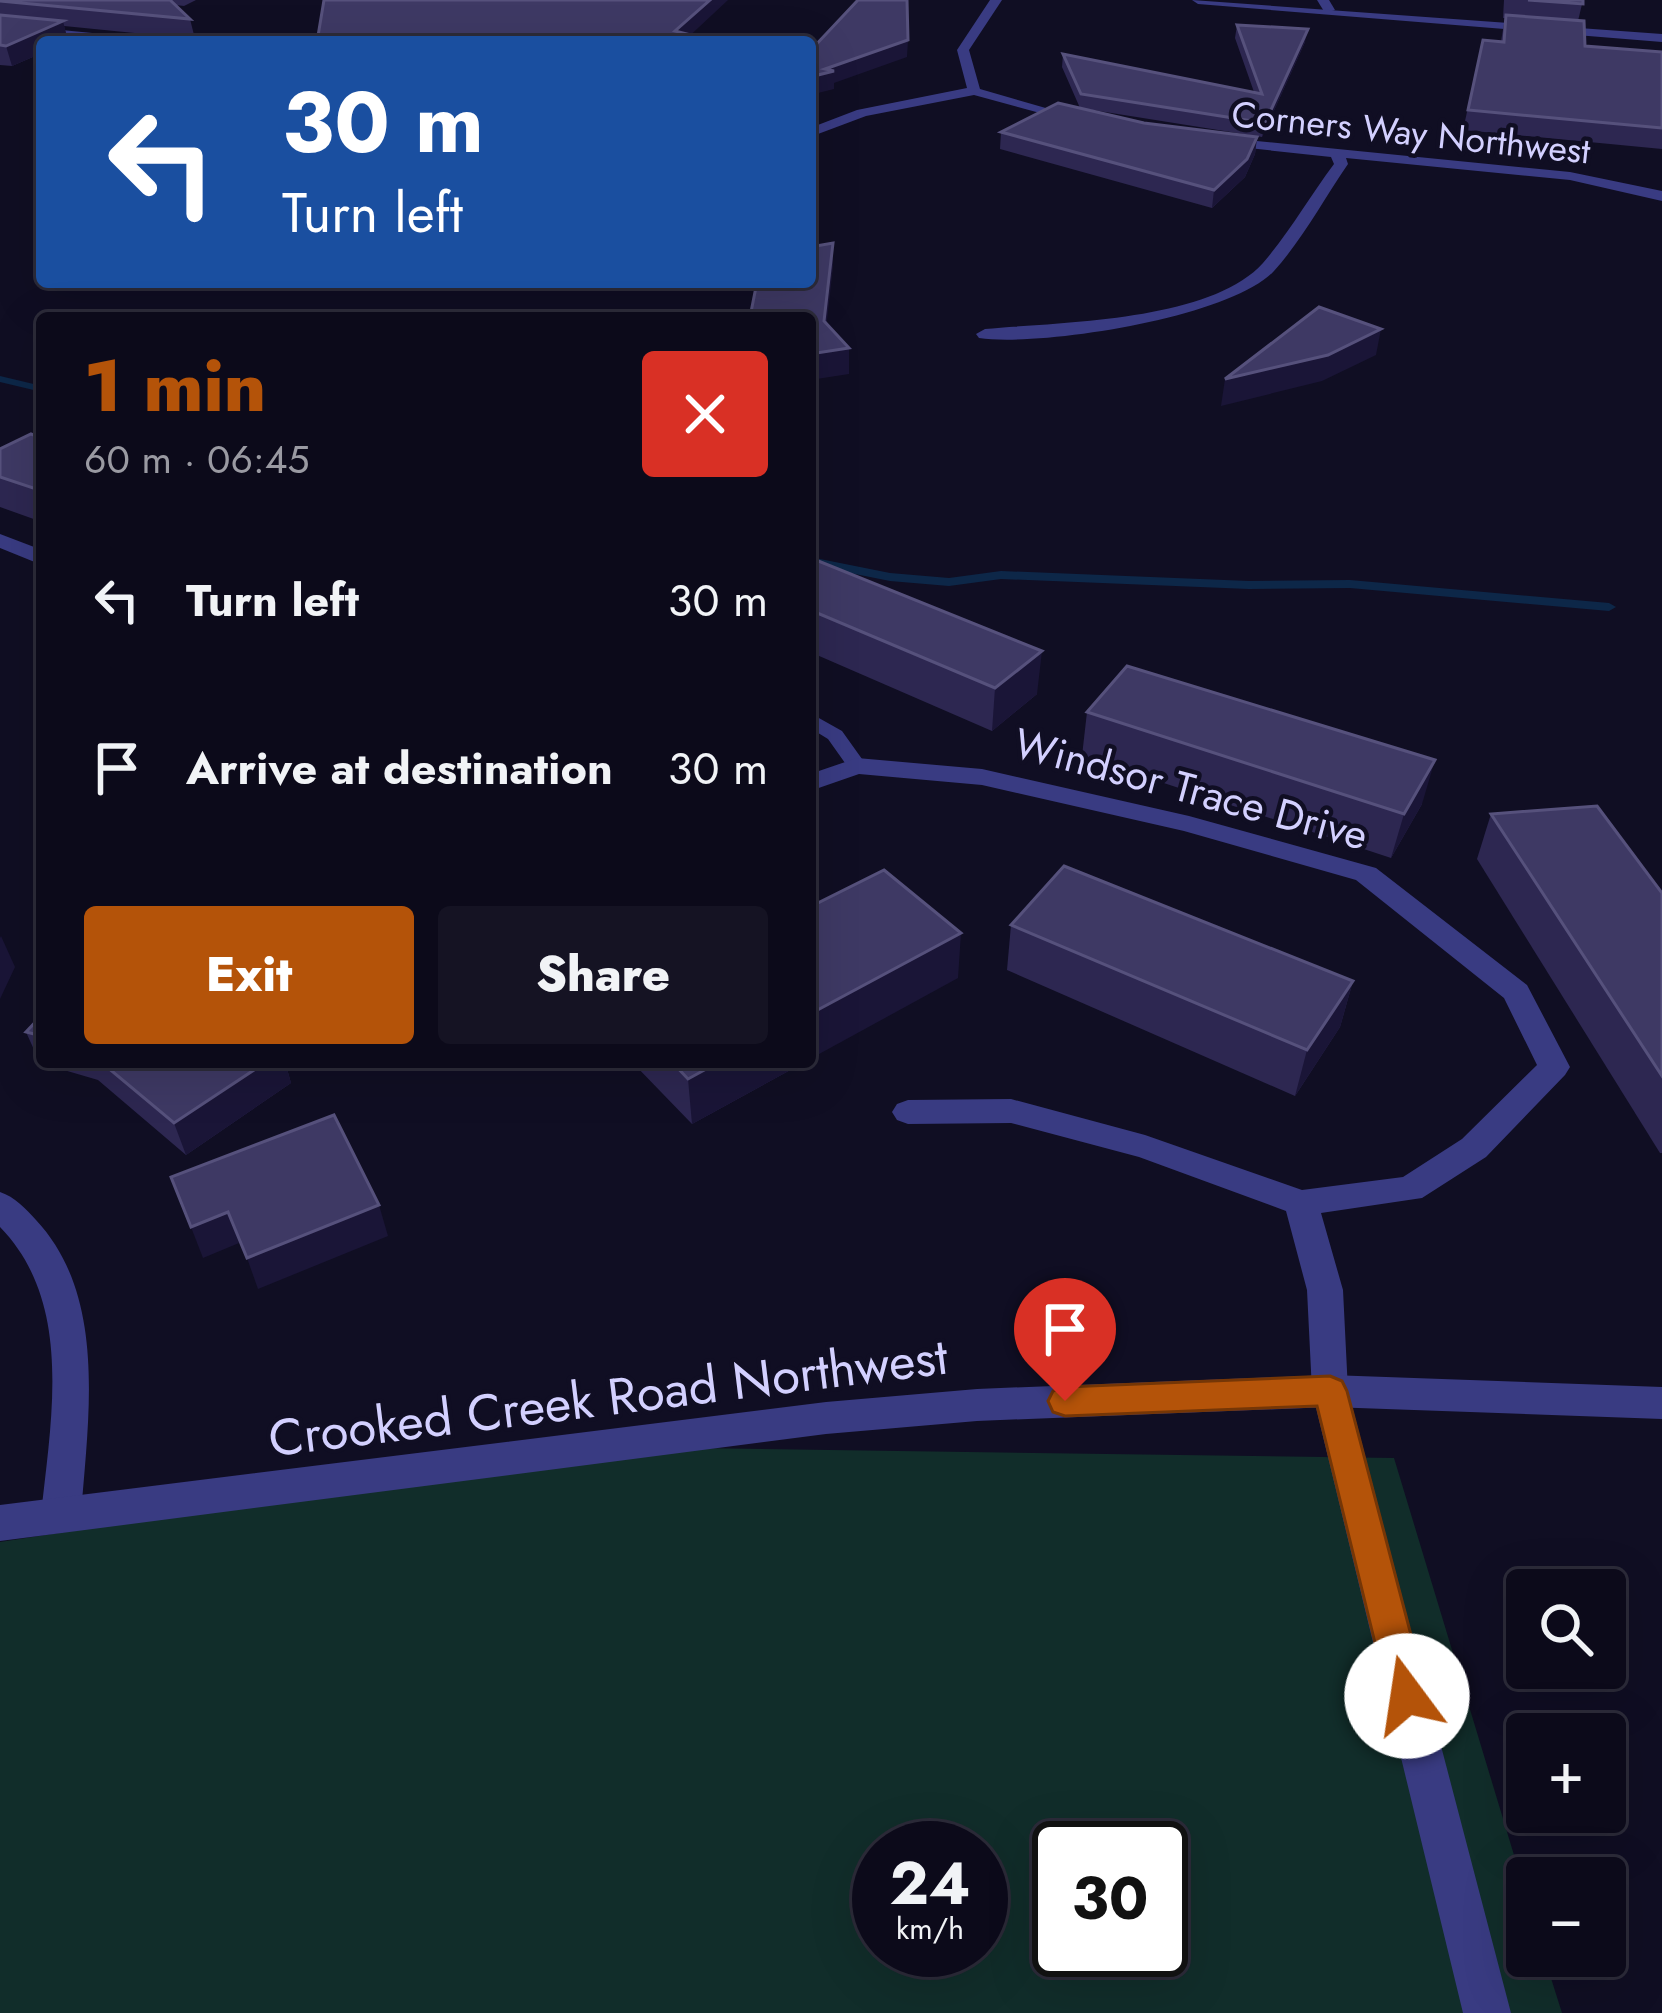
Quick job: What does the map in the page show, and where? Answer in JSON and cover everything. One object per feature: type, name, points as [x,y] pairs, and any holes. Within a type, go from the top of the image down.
[{"type":"street","points":[[974,92],[963,50],[996,0]]},
{"type":"street","points":[[1198,0],[1326,5],[1662,38]]},
{"type":"street","points":[[816,131],[862,113],[974,92],[1045,116],[1088,123]]},
{"type":"street","name":"Corners Way Northwest","points":[[1198,139],[1570,176],[1662,196]]},
{"type":"street","points":[[985,334],[1146,320],[1223,296],[1266,270],[1340,164],[1337,154]]},
{"type":"street","points":[[0,540],[36,555]]},
{"type":"street","name":"Windsor Trace Drive","points":[[816,781],[857,766],[982,777],[1189,824],[1366,874],[1516,992],[1554,1067],[1474,1148],[1410,1189],[1301,1203],[1145,1147],[1011,1111],[908,1112]]},
{"type":"street","points":[[1301,1203],[1325,1290],[1330,1391],[1486,2013]]},
{"type":"street","points":[[0,1205],[37,1246],[59,1296],[72,1372],[61,1515]]},
{"type":"street","name":"Crooked Creek Road Northwest","points":[[0,1523],[826,1418],[977,1405],[1330,1391],[1662,1402]]},
{"type":"lane","points":[[0,27],[92,36]]},
{"type":"lane","points":[[816,723],[835,736],[857,766]]},
{"type":"green space","points":[[618,1447],[1394,1458],[1515,1857],[1506,1857],[1506,1977],[1551,1977],[1562,2013],[0,2013],[0,1542]]},
{"type":"building","points":[[170,0],[190,19],[0,1]]},
{"type":"building","points":[[324,0],[710,0],[675,31],[695,36],[318,36]]},
{"type":"building","points":[[858,0],[907,0],[908,40],[816,76],[816,45]]},
{"type":"building","points":[[1528,0],[1583,0],[1583,4]]},
{"type":"building","points":[[0,15],[63,21],[6,46],[0,45]]},
{"type":"building","points":[[1506,15],[1584,21],[1585,46],[1662,52],[1662,128],[1468,110],[1483,40],[1504,42]]},
{"type":"building","points":[[1237,25],[1308,29],[1265,123],[1081,94],[1063,54],[1262,94]]},
{"type":"building","points":[[1058,103],[1144,123],[1257,137],[1247,159],[1214,190],[1001,132]]},
{"type":"building","points":[[833,243],[824,321],[849,348],[816,353],[816,312],[751,312],[756,288],[816,288],[816,246]]},
{"type":"building","points":[[1319,307],[1381,329],[1328,355],[1225,379]]},
{"type":"building","points":[[36,436],[36,489],[0,477],[0,449]]},
{"type":"building","points":[[816,560],[1042,651],[995,688],[816,613]]},
{"type":"building","points":[[1127,666],[1435,760],[1404,814],[1087,712]]},
{"type":"building","points":[[1597,806],[1662,893],[1662,1076],[1491,814]]},
{"type":"building","points":[[1064,866],[1353,981],[1307,1050],[1011,925]]},
{"type":"building","points":[[884,870],[961,933],[816,1011],[816,904]]},
{"type":"building","points":[[108,1068],[257,1068],[174,1123]]},
{"type":"building","points":[[678,1068],[708,1068],[688,1079]]},
{"type":"building","points":[[334,1115],[379,1205],[247,1258],[228,1212],[191,1227],[171,1177]]},
{"type":"waterway","points":[[0,379],[36,388]]},
{"type":"waterway","points":[[816,562],[890,577],[949,582],[1001,575],[1249,585],[1350,584],[1609,607]]},
{"type":"route","points":[[1065,1401],[1330,1391],[1407,1696]]}]
